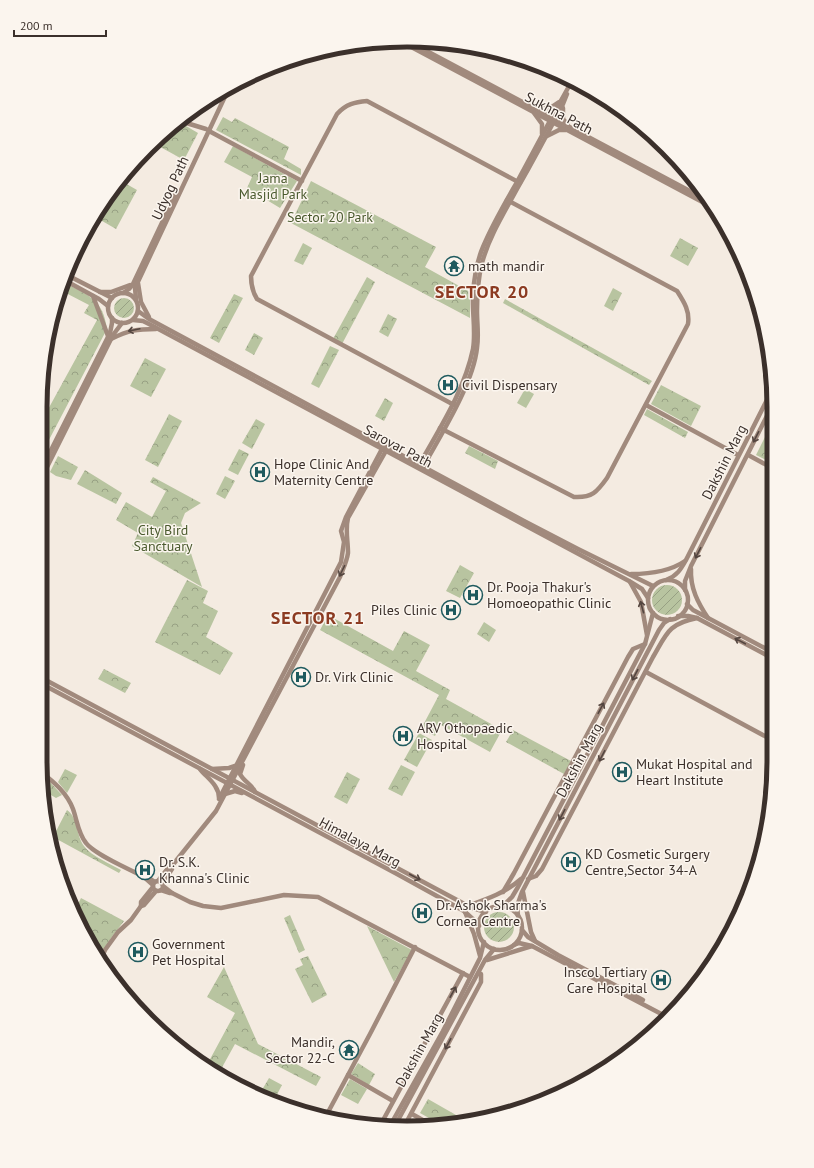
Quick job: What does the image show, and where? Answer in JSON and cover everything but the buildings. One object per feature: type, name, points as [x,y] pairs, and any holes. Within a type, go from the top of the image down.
[{"type":"main road","name":"Sukhna Path","points":[[412,47],[534,110]]},
{"type":"main road","name":"Sukhna Path","points":[[420,48],[552,120],[698,195]]},
{"type":"main road","points":[[420,467],[467,381],[477,349],[479,331],[477,293],[482,264],[487,249],[509,201],[570,86]]},
{"type":"main road","name":"Udyog Path","points":[[123,293],[135,283],[225,96]]},
{"type":"main road","name":"Udyog Path","points":[[208,130],[221,99]]},
{"type":"main road","points":[[454,405],[257,299],[253,294],[250,285],[251,276],[338,114],[342,108],[349,104],[367,101],[519,182]]},
{"type":"main road","points":[[544,136],[542,124],[534,110],[550,108],[562,103]]},
{"type":"main road","points":[[544,136],[559,130],[569,129],[563,119],[562,103]]},
{"type":"main road","points":[[186,123],[208,130],[302,181]]},
{"type":"main road","name":"Sukhna Path","points":[[569,129],[703,202]]},
{"type":"main road","points":[[442,428],[574,497],[584,498],[598,490],[606,478],[688,324],[689,316],[687,309],[677,291],[509,201]]},
{"type":"main road","points":[[71,277],[112,298]]},
{"type":"main road","points":[[69,283],[108,306]]},
{"type":"main road","points":[[99,292],[112,292],[135,283],[150,319]]},
{"type":"main road","name":"Udyog Path","points":[[135,283],[136,299]]},
{"type":"main road","points":[[123,293],[130,294],[136,299],[138,311],[133,320],[128,323],[122,323],[117,322],[112,318],[109,313],[108,306],[112,298],[117,294],[123,293]]},
{"type":"main road","points":[[93,296],[109,338]]},
{"type":"main road","name":"Sarovar Path","points":[[138,311],[150,319],[629,581],[642,589],[648,598]]},
{"type":"main road","points":[[47,466],[109,338],[112,318]]},
{"type":"main road","name":"Sarovar Path","points":[[133,320],[143,321],[373,445],[385,448],[392,455],[420,467],[653,586]]},
{"type":"main road","points":[[47,458],[109,338],[122,323]]},
{"type":"main road","points":[[109,338],[124,332],[139,329],[158,329]]},
{"type":"main road","name":"Dakshin Marg","points":[[666,580],[674,577],[679,572],[686,560],[767,400]]},
{"type":"main road","points":[[646,405],[738,455]]},
{"type":"main road","name":"Dakshin Marg","points":[[685,590],[685,581],[691,566],[767,416]]},
{"type":"main road","points":[[373,445],[380,457]]},
{"type":"main road","points":[[104,954],[118,932],[131,920],[141,906],[144,905],[158,886],[169,867],[171,867],[212,815],[225,794],[235,766],[341,562],[344,542],[341,531],[343,524],[351,507],[385,448]]},
{"type":"main road","points":[[212,815],[218,801],[243,759],[345,565],[348,554],[346,532],[348,518],[380,457],[392,455]]},
{"type":"main road","points":[[750,456],[767,465]]},
{"type":"main road","points":[[629,575],[651,574],[678,565],[686,560]]},
{"type":"main road","points":[[691,566],[690,579],[692,588],[699,604],[708,618]]},
{"type":"main road","points":[[666,580],[677,582],[685,590],[687,597],[687,604],[684,612],[670,619],[659,617],[653,613],[649,606],[648,598],[653,586],[658,582],[666,580]]},
{"type":"main road","points":[[629,581],[641,602],[647,637]]},
{"type":"main road","points":[[687,604],[693,610],[767,649]]},
{"type":"main road","name":"Dakshin Marg","points":[[518,916],[517,906],[522,890],[542,841],[645,644],[653,613]]},
{"type":"main road","points":[[678,616],[697,618],[767,655]]},
{"type":"main road","points":[[467,906],[502,892],[526,878],[536,876],[542,869],[650,662],[667,633],[678,623],[697,618]]},
{"type":"main road","name":"Dakshin Marg","points":[[503,906],[526,878],[659,630],[664,623],[670,619]]},
{"type":"main road","points":[[654,640],[667,633]]},
{"type":"main road","points":[[502,892],[514,873],[633,648],[645,644]]},
{"type":"main road","points":[[649,649],[650,662]]},
{"type":"main road","points":[[646,672],[767,737]]},
{"type":"main road","name":"Himalaya Marg","points":[[47,681],[212,769],[249,795],[464,911],[479,926]]},
{"type":"main road","name":"Himalaya Marg","points":[[47,687],[199,768],[255,792],[467,906],[486,912]]},
{"type":"main road","points":[[243,759],[240,774],[242,779],[253,788],[255,792]]},
{"type":"main road","points":[[212,769],[229,768],[235,766]]},
{"type":"main road","points":[[199,768],[215,787],[219,794],[218,801]]},
{"type":"main road","points":[[48,777],[67,798],[85,842],[92,850],[144,877],[146,876],[158,886],[190,902],[203,906],[221,908],[284,895],[318,897],[416,947],[470,977]]},
{"type":"main road","points":[[225,794],[235,791],[249,795]]},
{"type":"main road","points":[[538,828],[542,841]]},
{"type":"main road","points":[[522,890],[531,932],[535,941]]},
{"type":"main road","points":[[514,945],[518,941],[522,930],[521,920],[514,911],[503,906],[491,908],[486,912],[480,921],[479,932],[484,942],[494,949],[505,949],[519,943],[532,946],[664,1013]]},
{"type":"main road","points":[[464,911],[474,934],[480,958]]},
{"type":"main road","points":[[522,930],[528,937],[558,955],[665,1013]]},
{"type":"main road","name":"Dakshin Marg","points":[[393,1120],[443,1031],[480,958],[484,942]]},
{"type":"main road","points":[[485,960],[532,946]]},
{"type":"main road","points":[[328,1112],[416,947]]},
{"type":"main road","name":"Dakshin Marg","points":[[398,1121],[485,960],[494,949]]},
{"type":"main road","points":[[407,1121],[480,982],[481,974],[479,973]]},
{"type":"main road","points":[[383,1120],[464,974]]},
{"type":"main road","points":[[348,1076],[393,1101]]},
{"type":"main road","points":[[412,1114],[423,1120]]},
{"type":"green space","points":[[223,117],[232,122],[235,118],[289,147],[284,159],[301,169],[301,175],[216,130]]},
{"type":"green space","points":[[184,125],[198,133],[184,160],[159,146]]},
{"type":"green space","name":"Jama Masjid Park","points":[[233,146],[297,181],[280,208],[247,188],[252,177],[224,162]]},
{"type":"green space","name":"Sector 20 Park","points":[[311,181],[436,247],[425,267],[470,292],[470,318],[291,223]]},
{"type":"green space","points":[[125,183],[137,190],[116,229],[100,220]]},
{"type":"green space","points":[[680,238],[698,248],[688,266],[670,256]]},
{"type":"green space","points":[[303,243],[312,248],[303,265],[294,261]]},
{"type":"green space","points":[[367,277],[375,282],[342,344],[333,339]]},
{"type":"green space","points":[[68,285],[88,295],[94,300],[102,311],[107,329],[47,444],[47,411],[97,320],[84,313],[89,305],[65,293]]},
{"type":"green space","points":[[613,288],[622,293],[613,311],[604,306]]},
{"type":"green space","points":[[234,294],[243,298],[219,343],[210,338]]},
{"type":"green space","points":[[124,298],[131,301],[134,308],[131,315],[124,318],[117,315],[114,308],[117,301]]},
{"type":"green space","points":[[505,299],[652,381],[649,385],[503,303]]},
{"type":"green space","points":[[388,314],[397,319],[388,337],[379,332]]},
{"type":"green space","points":[[254,333],[263,338],[254,355],[245,350]]},
{"type":"green space","points":[[330,346],[339,350],[319,388],[311,384]]},
{"type":"green space","points":[[145,358],[166,369],[151,397],[130,386]]},
{"type":"green space","points":[[661,385],[701,406],[691,426],[651,404]]},
{"type":"green space","points":[[525,389],[534,394],[526,408],[517,403]]},
{"type":"green space","points":[[385,398],[393,403],[384,421],[375,416]]},
{"type":"green space","points":[[647,409],[688,432],[685,438],[644,415]]},
{"type":"green space","points":[[169,414],[182,421],[158,467],[145,460]]},
{"type":"green space","points":[[256,419],[265,424],[252,449],[242,443]]},
{"type":"green space","points":[[765,437],[767,438],[767,460],[756,455]]},
{"type":"green space","points":[[469,446],[498,461],[495,469],[465,453]]},
{"type":"green space","points":[[239,449],[249,454],[238,475],[228,470]]},
{"type":"green space","points":[[58,456],[78,467],[71,480],[56,476],[50,472]]},
{"type":"green space","points":[[85,470],[122,493],[116,504],[77,484]]},
{"type":"green space","points":[[225,476],[235,481],[225,499],[216,494]]},
{"type":"green space","name":"City Bird Sanctuary","points":[[153,477],[201,503],[185,513],[181,523],[202,587],[132,546],[138,533],[116,520],[126,502],[152,517],[166,491],[150,482]]},
{"type":"green space","points":[[460,565],[474,573],[460,598],[446,591]]},
{"type":"green space","points":[[187,580],[208,591],[203,603],[218,611],[206,637],[233,653],[220,675],[155,642]]},
{"type":"green space","points":[[667,585],[678,589],[682,600],[678,611],[667,615],[656,611],[652,600],[656,589]]},
{"type":"green space","points":[[328,615],[393,651],[404,631],[430,645],[416,671],[450,690],[446,699],[502,730],[490,752],[441,725],[435,736],[421,729],[439,695],[320,630]]},
{"type":"green space","points":[[484,622],[496,630],[489,642],[477,634]]},
{"type":"green space","points":[[104,669],[131,683],[125,693],[98,679]]},
{"type":"green space","points":[[513,730],[571,761],[564,774],[506,742]]},
{"type":"green space","points":[[419,733],[432,740],[417,767],[404,760]]},
{"type":"green space","points":[[401,765],[415,772],[402,796],[388,789]]},
{"type":"green space","points":[[65,769],[77,775],[67,793],[58,782]]},
{"type":"green space","points":[[347,772],[360,779],[347,804],[334,797]]},
{"type":"green space","points":[[48,780],[62,795],[56,798],[49,794]]},
{"type":"green space","points":[[67,810],[73,817],[81,842],[87,850],[121,870],[119,873],[56,838],[55,834]]},
{"type":"green space","points":[[81,898],[124,921],[111,938],[103,953],[95,941],[77,906]]},
{"type":"green space","points":[[499,912],[510,916],[514,927],[510,938],[499,942],[488,938],[484,927],[488,916]]},
{"type":"green space","points":[[290,915],[305,950],[299,953],[284,918]]},
{"type":"green space","points":[[367,926],[412,950],[394,982]]},
{"type":"green space","points":[[308,956],[327,995],[312,1003],[295,969],[303,965],[300,959]]},
{"type":"green space","points":[[224,967],[258,1044],[321,1077],[316,1086],[235,1044],[221,1069],[209,1061],[235,1013],[207,997]]},
{"type":"green space","points":[[358,1063],[375,1074],[369,1085],[351,1074]]},
{"type":"green space","points":[[269,1078],[282,1085],[276,1097],[262,1090]]},
{"type":"green space","points":[[350,1079],[367,1089],[358,1104],[341,1095]]},
{"type":"green space","points":[[428,1099],[460,1117],[432,1120],[420,1113]]},
{"type":"place","name":"math mandir","points":[[454,266]]},
{"type":"place","name":"Civil Dispensary","points":[[448,385]]},
{"type":"place","name":"Hope Clinic And Maternity Centre","points":[[260,472]]},
{"type":"place","name":"Dr. Pooja Thakur's Homoeopathic Clinic","points":[[473,595]]},
{"type":"place","name":"Piles Clinic","points":[[451,610]]},
{"type":"place","name":"Dr. Virk Clinic","points":[[301,677]]},
{"type":"place","name":"ARV Othopaedic Hospital","points":[[403,736]]},
{"type":"place","name":"Mukat Hospital and Heart Institute","points":[[622,772]]},
{"type":"place","name":"KD Cosmetic Surgery Centre,Sector 34-A","points":[[571,862]]},
{"type":"place","name":"Dr. S.K. Khanna's Clinic","points":[[145,870]]},
{"type":"place","name":"Dr. Ashok Sharma's Cornea Centre","points":[[422,913]]},
{"type":"place","name":"Government Pet Hospital","points":[[138,952]]},
{"type":"place","name":"Inscol Tertiary Care Hospital","points":[[661,980]]},
{"type":"place","name":"Mandir, Sector 22-C","points":[[349,1050]]},
{"type":"district","name":"SECTOR 20","points":[[482,292]]},
{"type":"district","name":"SECTOR 21","points":[[318,618]]}]
